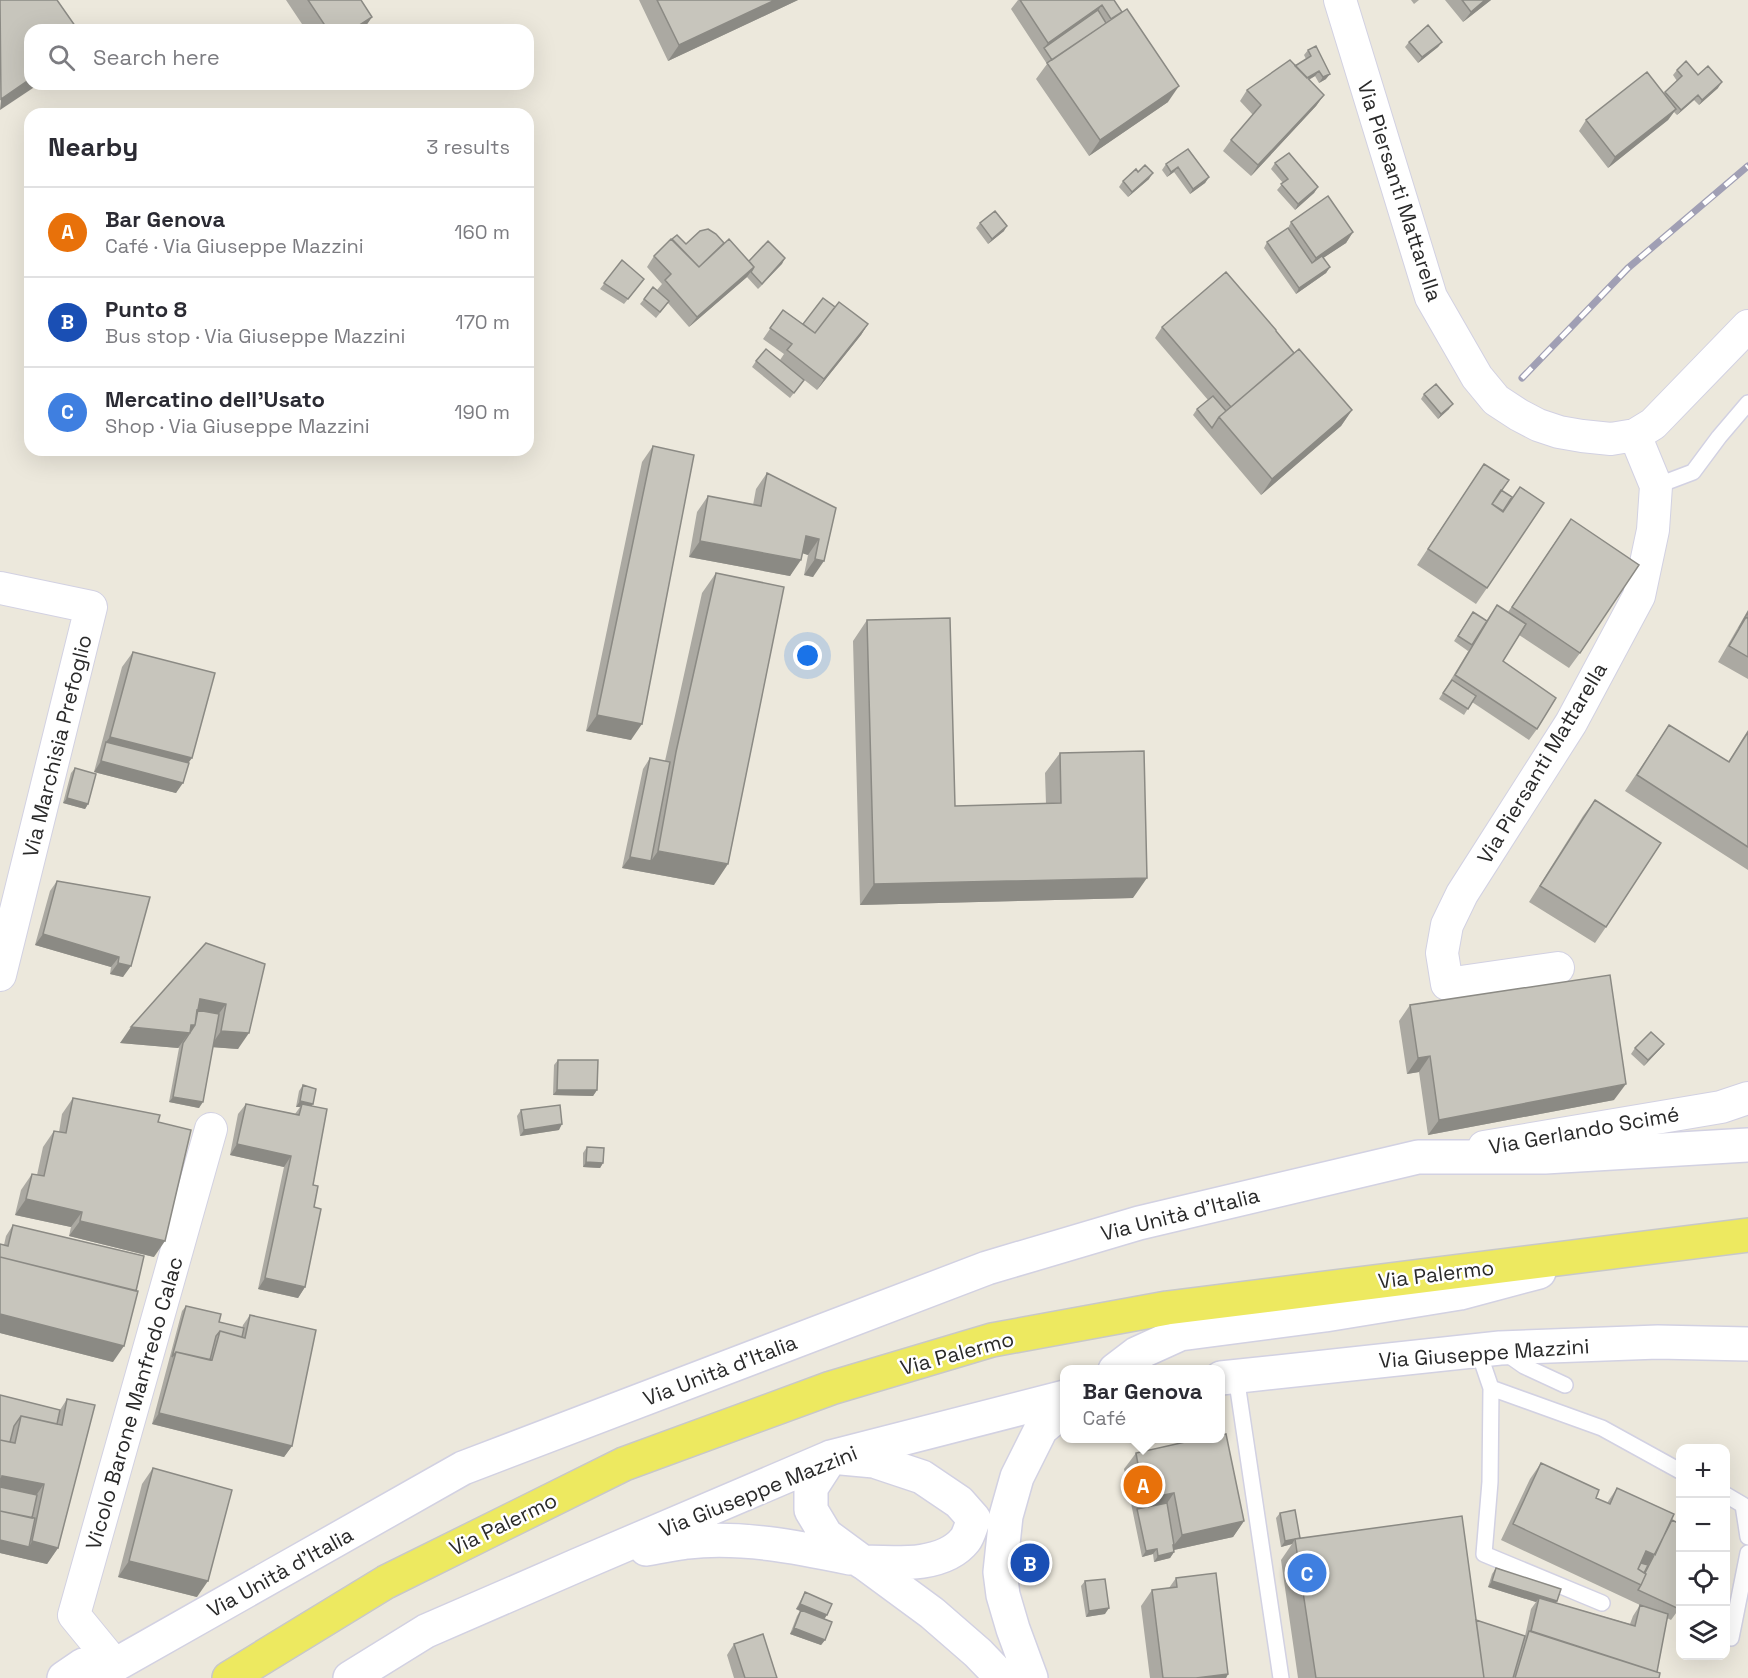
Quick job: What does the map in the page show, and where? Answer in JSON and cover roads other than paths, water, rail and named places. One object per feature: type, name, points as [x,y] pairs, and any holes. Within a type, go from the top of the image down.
[{"type":"main road","name":"Via Palermo","points":[[229,1678],[386,1582],[624,1464],[831,1388],[992,1340],[1167,1308],[1748,1234]]},
{"type":"street","name":"Via Piersanti Mattarella","points":[[1340,0],[1431,297],[1477,377],[1496,400],[1519,416],[1559,432],[1611,439],[1635,435],[1653,424],[1748,326]]},
{"type":"street","name":"Via Piersanti Mattarella","points":[[1558,968],[1447,984],[1442,953],[1447,925],[1462,894],[1571,723],[1639,596],[1653,530],[1656,486],[1635,435]]},
{"type":"street","name":"Via Marchisia Prefoglio","points":[[0,588],[91,607],[0,975]]},
{"type":"street","name":"Via Gerlando Scimé","points":[[1418,1157],[1721,1107],[1748,1098]]},
{"type":"street","name":"Vicolo Barone Manfredo Calac","points":[[110,1672],[74,1615],[211,1129]]},
{"type":"street","name":"Via Unità d'Italia","points":[[64,1678],[84,1665],[110,1672],[463,1468],[987,1268],[1139,1222],[1418,1157],[1545,1157],[1748,1145]]},
{"type":"street","points":[[1122,1365],[1136,1354],[1180,1334],[1325,1315],[1460,1293],[1615,1252]]},
{"type":"street","name":"Via Giuseppe Mazzini","points":[[1228,1377],[1489,1349],[1658,1342],[1748,1344]]},
{"type":"street","name":"Via Giuseppe Mazzini","points":[[350,1678],[426,1631],[831,1457],[1060,1398]]},
{"type":"street","points":[[860,1561],[899,1564],[939,1557],[951,1552],[966,1539],[973,1520],[999,1480],[1053,1419]]},
{"type":"street","points":[[1031,1678],[1003,1595],[1000,1572],[1006,1516],[1017,1477],[1053,1419]]},
{"type":"street","points":[[1000,1572],[973,1520],[959,1502],[922,1477],[874,1461],[831,1457],[811,1488],[811,1510],[825,1535],[932,1613],[978,1653],[1002,1678]]},
{"type":"street","name":"Via Giuseppe Mazzini","points":[[594,1558],[688,1542],[738,1541],[793,1546],[860,1561]]},
{"type":"lane","points":[[1656,486],[1694,472],[1719,437],[1748,403]]},
{"type":"lane","points":[[1565,1385],[1489,1349],[1490,1482],[1484,1554],[1602,1603]]},
{"type":"lane","points":[[1228,1377],[1281,1678]]},
{"type":"lane","points":[[1491,1388],[1602,1428],[1676,1469]]},
{"type":"lane","points":[[1730,1498],[1743,1505],[1748,1537]]},
{"type":"lane","points":[[1731,1638],[1748,1553]]},
{"type":"railway","points":[[1522,378],[1628,268],[1748,166]]},
{"type":"place","name":"Bar Genova","points":[[1143,1485]]},
{"type":"place","name":"Punto 8","points":[[1030,1563]]},
{"type":"place","name":"Mercatino dell'Usato","points":[[1307,1573]]}]
